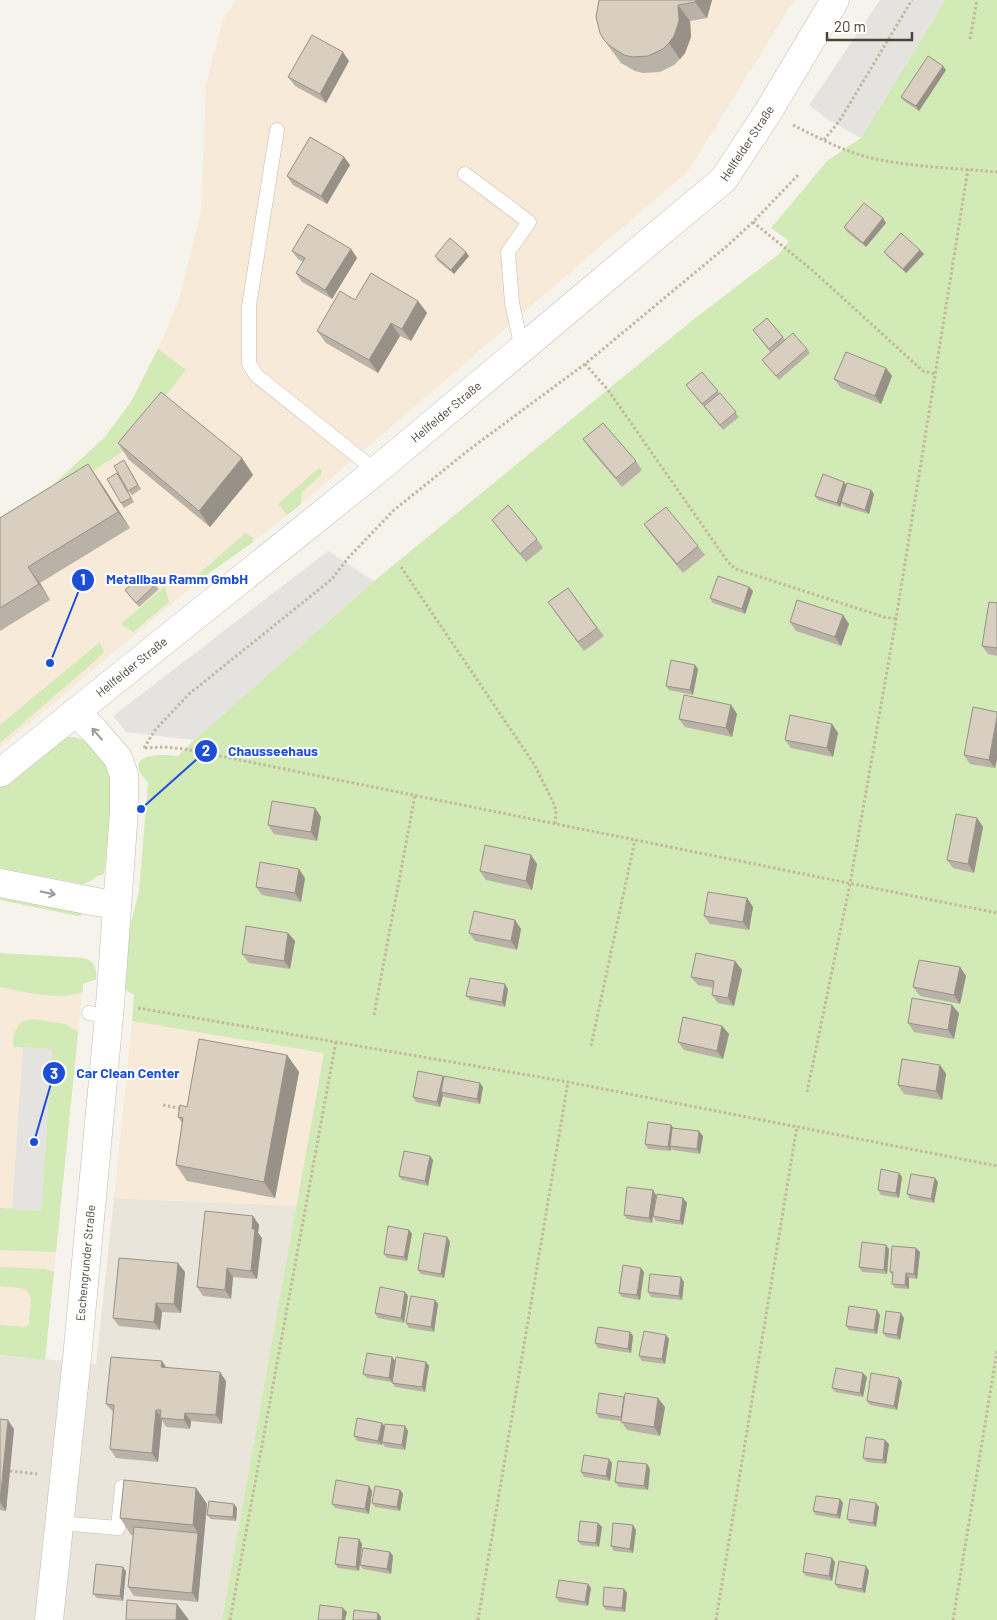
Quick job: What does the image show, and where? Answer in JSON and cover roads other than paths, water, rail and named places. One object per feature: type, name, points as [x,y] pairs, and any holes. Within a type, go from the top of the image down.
[{"type":"street","name":"Hellfelder Straße","points":[[0,773],[376,471],[724,179],[768,112],[834,0]]},
{"type":"street","name":"Eschengrunder Straße","points":[[49,1620],[77,1358],[102,1012],[117,905],[124,811],[124,775],[118,758],[94,730],[75,712]]},
{"type":"street","points":[[0,883],[117,905]]},
{"type":"lane","points":[[277,130],[250,306],[249,364],[257,376],[376,471]]},
{"type":"lane","points":[[465,174],[529,222],[508,252],[512,302],[522,349]]},
{"type":"lane","points":[[59,1523],[118,1528],[126,1515],[122,1487]]},
{"type":"place","name":"Metallbau Ramm GmbH","points":[[50,663]]},
{"type":"place","name":"Chausseehaus","points":[[141,809]]},
{"type":"place","name":"Car Clean Center","points":[[34,1142]]}]
